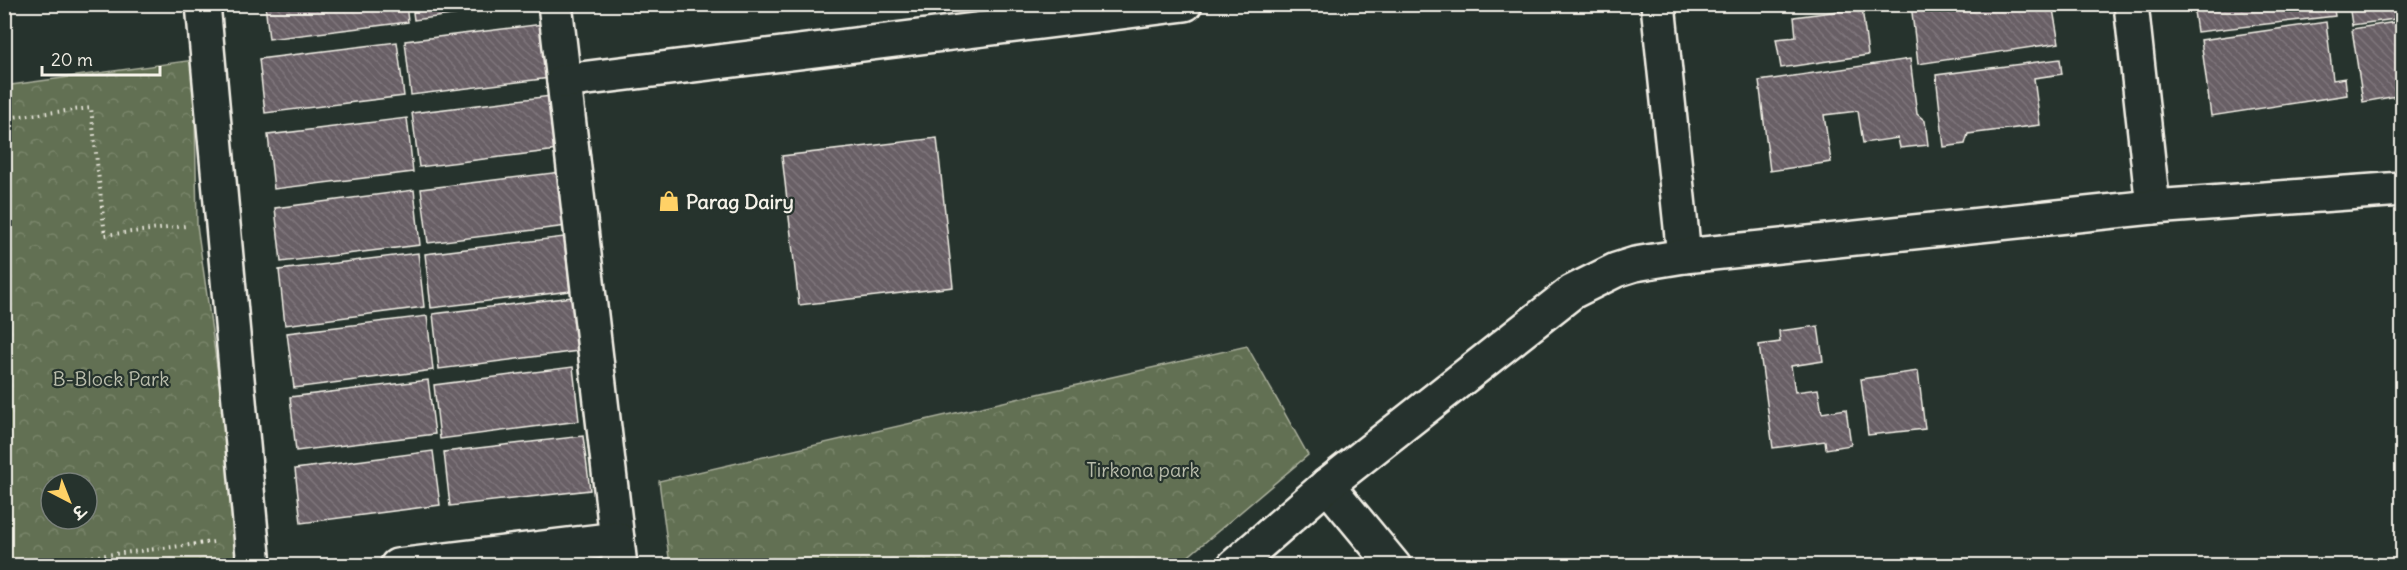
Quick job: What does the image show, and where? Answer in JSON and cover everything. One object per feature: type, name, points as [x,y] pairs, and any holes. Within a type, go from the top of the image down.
[{"type":"street","points":[[203,4],[254,566]]},
{"type":"street","points":[[397,566],[618,553],[555,4]]},
{"type":"street","points":[[564,81],[1185,4]]},
{"type":"street","points":[[1658,4],[1684,255]]},
{"type":"street","points":[[2131,4],[2153,207]]},
{"type":"street","points":[[1234,566],[1327,485],[1572,292],[1616,270],[1684,255],[2153,207],[2403,189]]},
{"type":"street","points":[[1327,485],[1394,566]]},
{"type":"path","points":[[4,117],[90,108],[105,235],[197,225]]},
{"type":"path","points":[[15,566],[220,542]]},
{"type":"green space","name":"B-Block Park","points":[[194,60],[197,225],[245,565],[5,565],[4,86]]},
{"type":"green space","name":"Tirkona park","points":[[1247,346],[1308,455],[1178,565],[670,565],[659,481]]},
{"type":"building","points":[[265,4],[406,4],[408,22],[269,39]]},
{"type":"building","points":[[412,4],[535,4],[414,20]]},
{"type":"building","points":[[1911,4],[2052,4],[2059,43],[1918,64]]},
{"type":"building","points":[[2193,4],[2333,4],[2335,16],[2197,32]]},
{"type":"building","points":[[2349,4],[2402,4],[2402,18],[2352,25]]},
{"type":"building","points":[[1862,8],[1868,55],[1781,68],[1776,39],[1796,37],[1794,17]]},
{"type":"building","points":[[2402,21],[2402,95],[2363,102],[2352,29]]},
{"type":"building","points":[[2326,22],[2333,80],[2345,78],[2347,95],[2211,116],[2201,40]]},
{"type":"building","points":[[543,24],[550,78],[411,95],[405,41]]},
{"type":"building","points":[[397,42],[404,96],[265,113],[259,59]]},
{"type":"building","points":[[1910,59],[1917,114],[1925,121],[1928,145],[1900,148],[1898,138],[1863,143],[1858,111],[1824,115],[1831,162],[1770,171],[1759,81]]},
{"type":"building","points":[[2060,59],[2062,74],[2034,78],[2040,125],[1968,134],[1965,144],[1944,147],[1936,75]]},
{"type":"building","points":[[551,96],[557,150],[419,167],[412,113]]},
{"type":"building","points":[[407,118],[413,172],[274,189],[268,135]]},
{"type":"building","points":[[937,138],[953,287],[799,305],[782,156]]},
{"type":"building","points":[[561,172],[567,226],[428,243],[421,189]]},
{"type":"building","points":[[414,190],[420,245],[281,262],[275,208]]},
{"type":"building","points":[[564,237],[570,291],[431,308],[425,254]]},
{"type":"building","points":[[418,253],[424,307],[285,325],[279,270]]},
{"type":"building","points":[[572,297],[578,351],[439,369],[433,314]]},
{"type":"building","points":[[427,316],[433,370],[294,388],[287,333]]},
{"type":"building","points":[[1818,326],[1823,361],[1791,366],[1795,392],[1818,389],[1822,413],[1846,409],[1851,445],[1826,449],[1825,441],[1773,448],[1759,345],[1780,342],[1779,331]]},
{"type":"building","points":[[573,367],[579,421],[440,439],[434,385]]},
{"type":"building","points":[[1918,371],[1925,429],[1868,435],[1861,379]]},
{"type":"building","points":[[428,380],[435,434],[296,451],[290,397]]},
{"type":"building","points":[[583,436],[590,490],[450,506],[444,452]]},
{"type":"building","points":[[433,451],[440,505],[301,523],[295,469]]},
{"type":"place","name":"Parag Dairy","points":[[669,201]]}]
